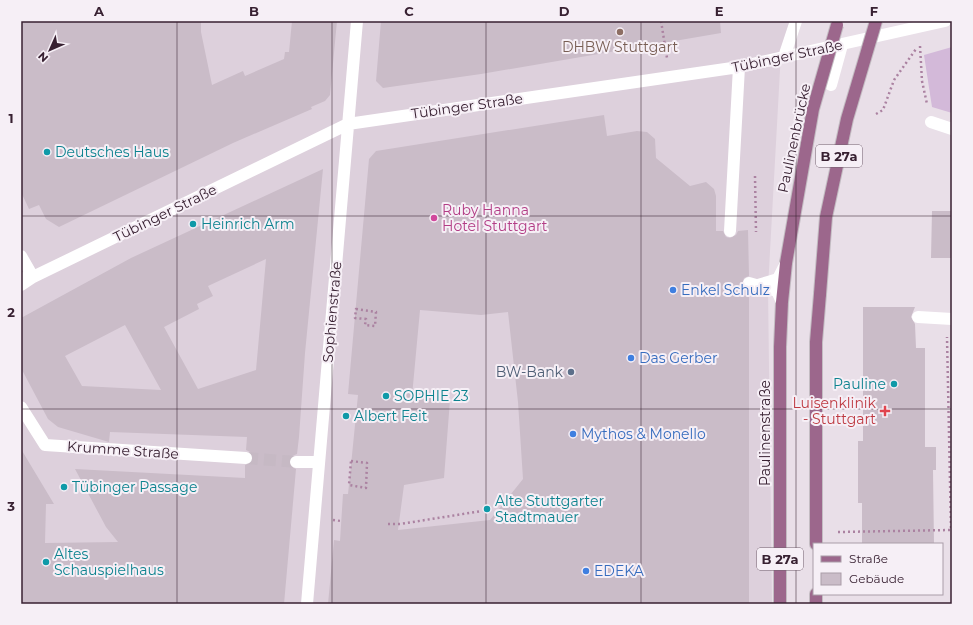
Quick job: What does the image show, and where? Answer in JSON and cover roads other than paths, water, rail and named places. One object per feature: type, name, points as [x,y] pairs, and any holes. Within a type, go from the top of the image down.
[{"type":"main road","name":"Paulinenbrücke","points":[[786,262],[813,108],[838,21]]},
{"type":"main road","name":"B 27a","points":[[816,543],[816,342],[828,210],[847,119],[876,21]]},
{"type":"main road","name":"Paulinenstraße","points":[[780,604],[779,515],[782,302],[786,262]]},
{"type":"street","name":"Sophienstraße","points":[[307,604],[357,21]]},
{"type":"street","points":[[784,57],[796,21]]},
{"type":"street","name":"Tübinger Straße","points":[[21,285],[27,277],[348,124],[739,67],[842,45],[915,24],[945,21]]},
{"type":"street","points":[[831,85],[842,45]]},
{"type":"street","points":[[730,231],[739,67]]},
{"type":"street","points":[[931,122],[952,129]]},
{"type":"street","points":[[21,256],[27,277]]},
{"type":"street","points":[[782,302],[777,291],[753,284],[778,279],[786,262]]},
{"type":"street","points":[[918,317],[950,319]]},
{"type":"street","name":"Krumme Straße","points":[[21,407],[45,445],[246,458]]},
{"type":"street","points":[[296,462],[319,462]]},
{"type":"tunnel","points":[[246,458],[296,462]]},
{"type":"place","name":"DHBW Stuttgart","points":[[620,32]]},
{"type":"place","name":"Deutsches Haus","points":[[47,152]]},
{"type":"place","name":"Ruby Hanna Hotel Stuttgart","points":[[434,218]]},
{"type":"place","name":"Heinrich Arm","points":[[193,224]]},
{"type":"place","name":"Enkel Schulz","points":[[673,290]]},
{"type":"place","name":"Das Gerber","points":[[631,358]]},
{"type":"place","name":"BW-Bank","points":[[571,372]]},
{"type":"place","name":"Pauline","points":[[894,384]]},
{"type":"place","name":"SOPHIE 23","points":[[386,396]]},
{"type":"place","name":"Luisenklinik - Stuttgart","points":[[885,411]]},
{"type":"place","name":"Albert Feit","points":[[346,416]]},
{"type":"place","name":"Mythos & Monello","points":[[573,434]]},
{"type":"place","name":"Tübinger Passage","points":[[64,487]]},
{"type":"place","name":"Alte Stuttgarter Stadtmauer","points":[[487,509]]},
{"type":"place","name":"Altes Schauspielhaus","points":[[46,562]]},
{"type":"place","name":"EDEKA","points":[[586,571]]}]
